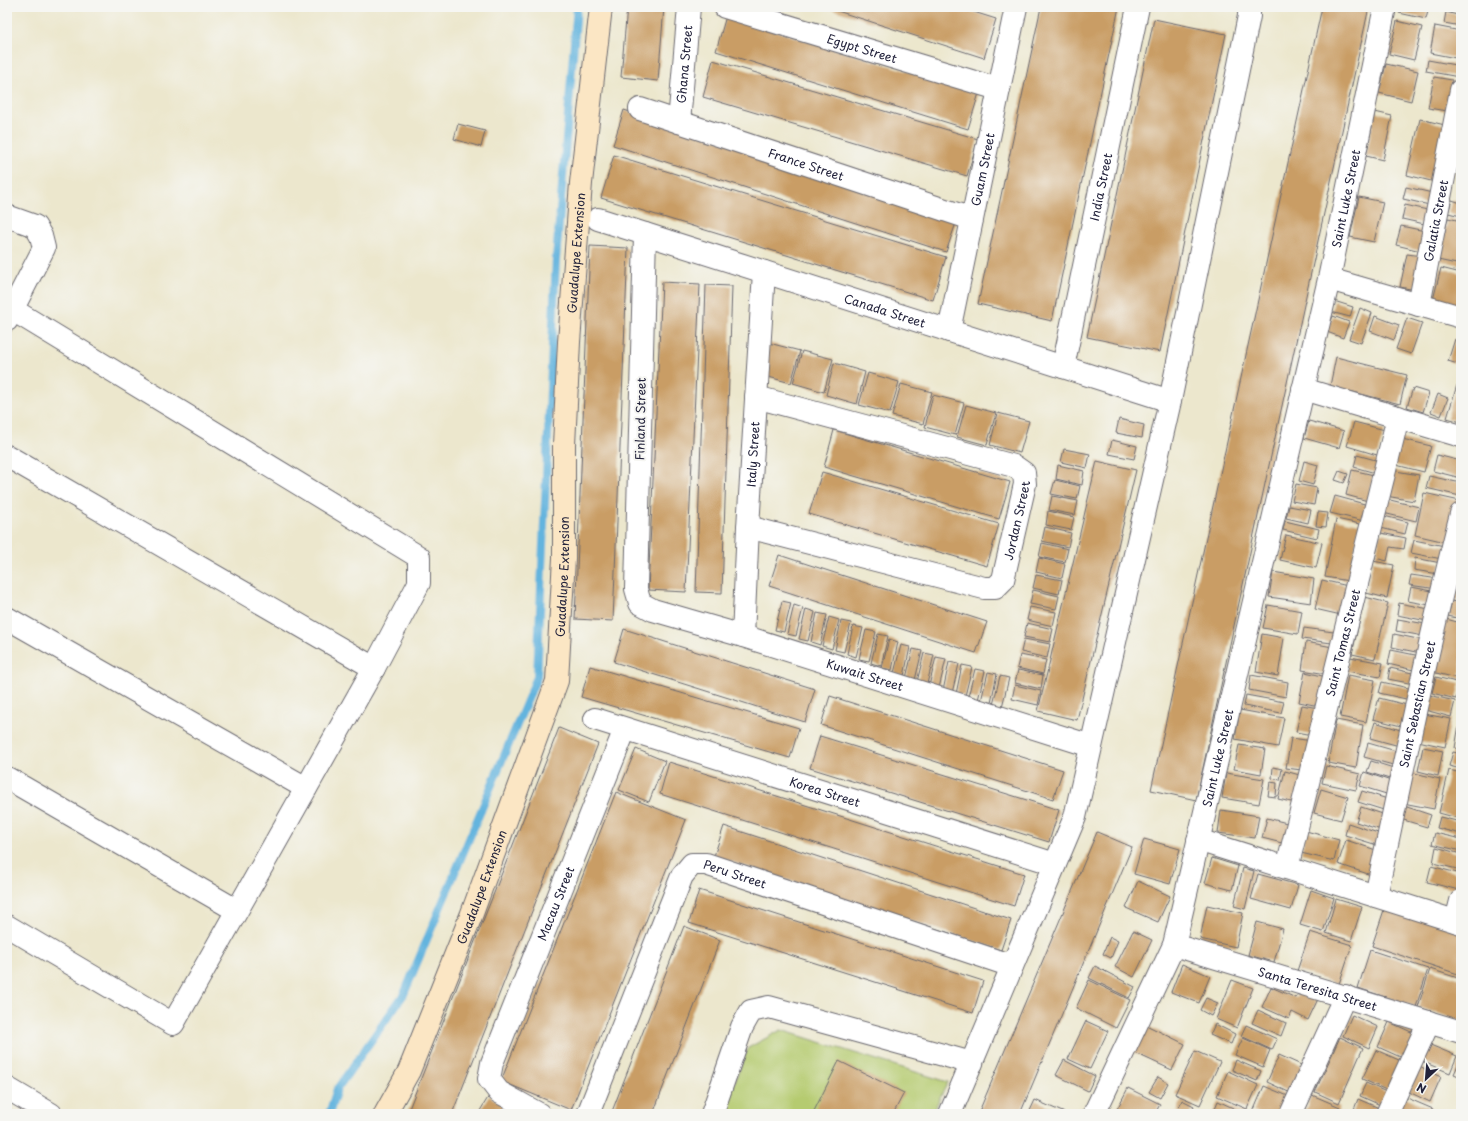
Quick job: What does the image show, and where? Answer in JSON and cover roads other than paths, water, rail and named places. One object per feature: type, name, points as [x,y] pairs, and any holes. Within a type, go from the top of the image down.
[{"type":"street","name":"Guadalupe Extension","points":[[385,1114],[409,1071],[468,924],[556,681],[564,558],[564,445],[569,342],[581,183],[601,7]]},
{"type":"street","name":"Ghana Street","points":[[679,122],[689,7]]},
{"type":"street","name":"Egypt Street","points":[[725,7],[998,89]]},
{"type":"street","name":"Guam Street","points":[[949,331],[1016,7]]},
{"type":"street","name":"India Street","points":[[1063,367],[1138,7]]},
{"type":"street","points":[[950,1114],[1075,817],[1170,401],[1249,16],[1249,7]]},
{"type":"street","name":"Saint Luke Street","points":[[1096,1113],[1174,945],[1329,279],[1385,7]]},
{"type":"street","name":"Galatia Street","points":[[1419,305],[1461,90]]},
{"type":"street","name":"France Street","points":[[640,109],[972,219]]},
{"type":"street","points":[[7,216],[35,226],[44,248],[10,315],[419,557],[419,583],[374,668],[173,1024],[7,926]]},
{"type":"street","name":"Canada Street","points":[[598,219],[1170,401]]},
{"type":"street","name":"Finland Street","points":[[640,602],[636,589],[636,582],[645,234]]},
{"type":"street","name":"Italy Street","points":[[743,636],[748,527],[764,272]]},
{"type":"street","points":[[1329,279],[1461,317]]},
{"type":"street","points":[[1303,389],[1461,436]]},
{"type":"street","name":"Jordan Street","points":[[748,527],[984,588],[995,588],[1003,580],[1025,484],[1024,474],[1014,466],[756,397]]},
{"type":"street","name":"Saint Tomas Street","points":[[1287,868],[1398,418]]},
{"type":"street","points":[[7,456],[374,668]]},
{"type":"street","name":"Saint Sebastian Street","points":[[1376,896],[1405,757],[1446,573],[1461,514]]},
{"type":"street","name":"Kuwait Street","points":[[640,602],[653,610],[743,636],[1091,746]]},
{"type":"street","points":[[7,618],[306,788]]},
{"type":"street","name":"Korea Street","points":[[595,719],[1055,864]]},
{"type":"street","name":"Macau Street","points":[[539,1114],[499,1092],[489,1079],[492,1063],[625,729]]},
{"type":"street","points":[[7,778],[236,910]]},
{"type":"street","points":[[1198,840],[1376,896],[1460,915]]},
{"type":"street","name":"Peru Street","points":[[588,1114],[682,876],[692,864],[706,864],[1012,966]]},
{"type":"street","name":"Santa Teresita Street","points":[[1174,945],[1461,1032]]},
{"type":"street","points":[[1291,1114],[1345,996]]},
{"type":"street","points":[[712,1114],[742,1027],[751,1011],[769,1007],[972,1063]]},
{"type":"street","points":[[1387,1114],[1429,1022]]},
{"type":"street","points":[[7,1088],[51,1114]]},
{"type":"waterway","points":[[329,1114],[337,1089],[404,994],[537,677],[556,259],[577,7]]}]
